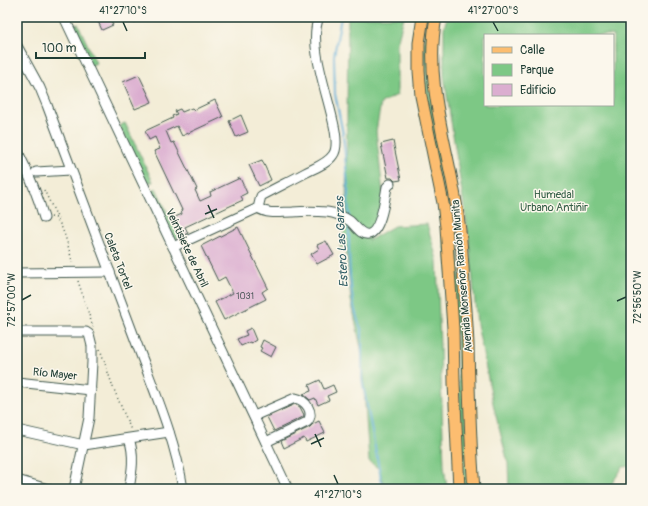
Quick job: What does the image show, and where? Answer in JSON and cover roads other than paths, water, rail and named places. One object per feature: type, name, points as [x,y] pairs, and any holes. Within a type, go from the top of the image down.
[{"type":"main road","name":"Avenida Monseñor Ramón Munita","points":[[423,17],[420,43],[420,77],[422,102],[443,203],[446,227],[453,328],[459,489]]},
{"type":"main road","name":"Avenida Monseñor Ramón Munita","points":[[436,17],[432,47],[433,76],[459,224],[468,336],[474,489]]},
{"type":"street","name":"Veintisiete de Abril","points":[[64,17],[288,489]]},
{"type":"street","points":[[258,208],[261,196],[320,166],[334,154],[336,133],[321,79],[316,52],[315,37],[319,17]]},
{"type":"street","name":"Caleta Tortel","points":[[17,46],[40,88],[110,272],[169,432],[180,467],[183,489]]},
{"type":"street","points":[[18,152],[37,196],[44,218]]},
{"type":"street","points":[[36,172],[71,170]]},
{"type":"street","points":[[258,208],[264,211],[279,213],[315,211],[334,214],[349,220],[364,234],[371,234],[379,224],[390,184]]},
{"type":"street","points":[[173,247],[258,208]]},
{"type":"street","points":[[17,273],[110,272]]},
{"type":"street","points":[[17,332],[86,332],[90,336],[92,354],[89,418],[74,489]]},
{"type":"street","name":"Río Mayer","points":[[17,382],[91,390]]},
{"type":"street","points":[[254,416],[295,398],[301,400],[308,407],[311,416],[307,422],[266,442]]},
{"type":"street","points":[[17,430],[84,445],[169,432]]},
{"type":"street","points":[[129,438],[133,455],[133,472],[129,489]]},
{"type":"street","points":[[17,480],[48,489]]},
{"type":"waterway","name":"Estero Las Garzas","points":[[341,17],[334,56],[335,94],[343,134],[349,217]]},
{"type":"waterway","name":"Estero Las Garzas","points":[[349,224],[350,278],[354,306],[362,331],[362,379],[383,489]]},
{"type":"park label","name":"Humedal Urbano Antiñir","points":[[554,200]]}]
